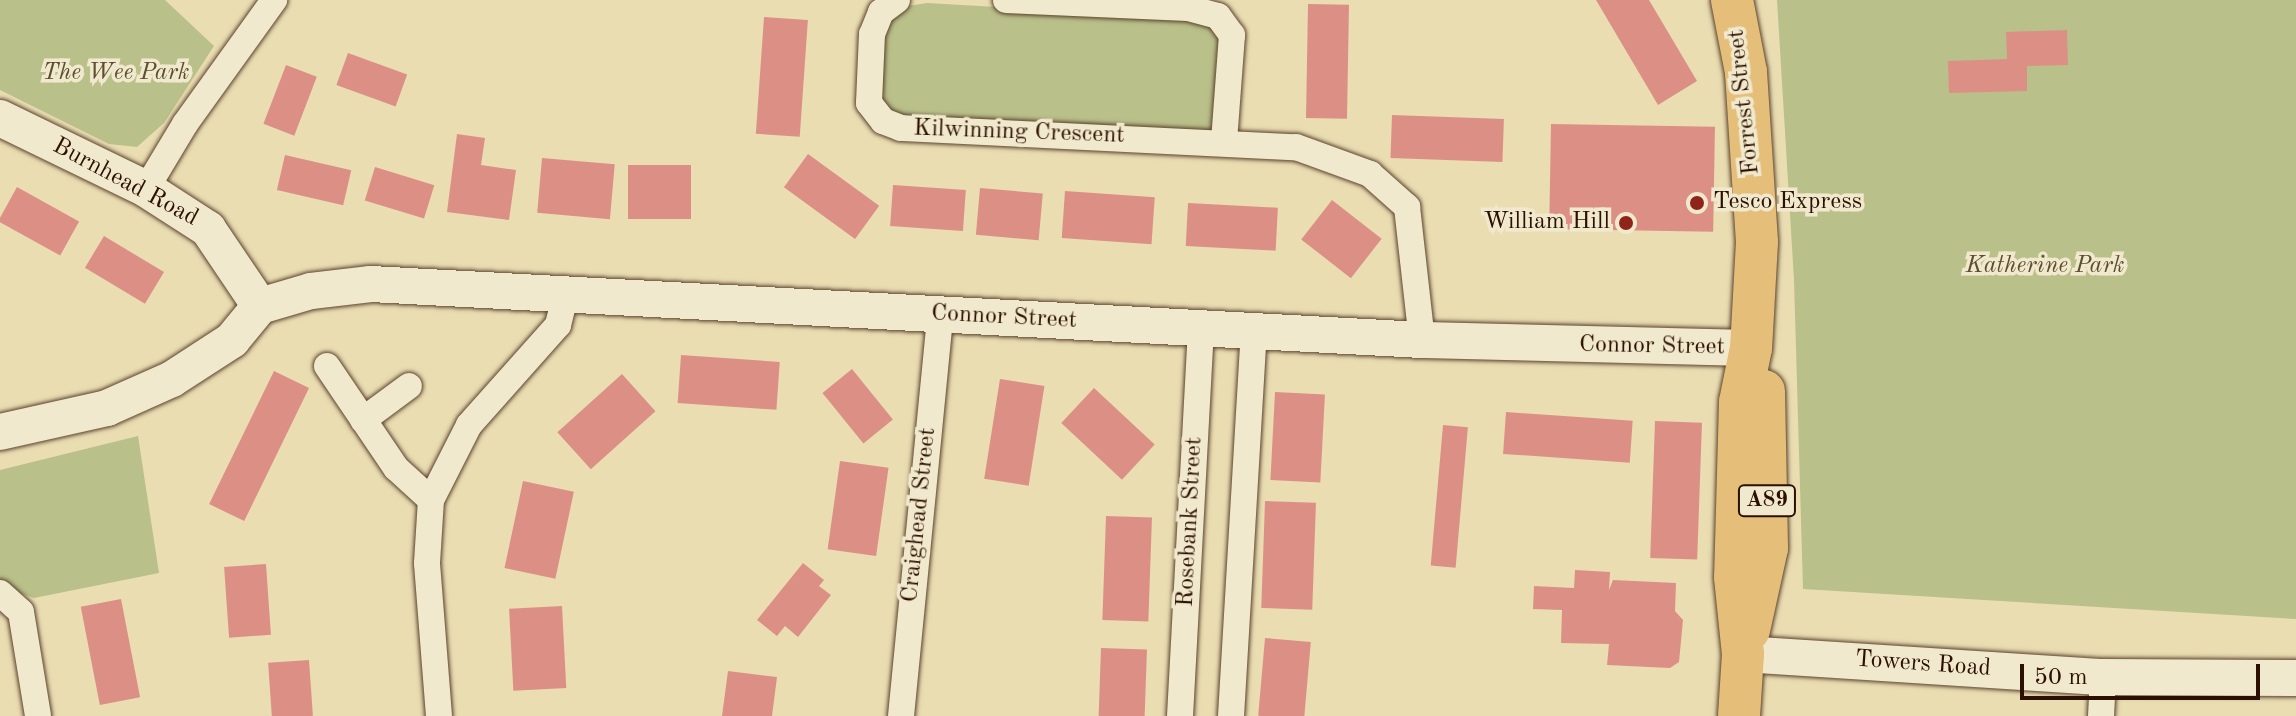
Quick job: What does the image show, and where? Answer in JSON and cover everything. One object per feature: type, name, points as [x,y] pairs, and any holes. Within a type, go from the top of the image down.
[{"type":"main road","name":"Forrest Street","points":[[1732,0],[1746,72],[1757,242],[1751,348],[1768,403],[1767,548],[1743,654],[1739,716]]},
{"type":"main road","name":"Burnhead Road","points":[[0,118],[146,189],[208,229],[260,306]]},
{"type":"main road","name":"Connor Street","points":[[260,306],[311,291],[371,284],[1422,340],[1751,348]]},
{"type":"main road","points":[[0,432],[107,408],[172,379],[232,340],[260,306]]},
{"type":"main road","name":"Towers Road","points":[[1743,654],[2103,677],[2296,678]]},
{"type":"street","points":[[146,189],[185,124],[274,0]]},
{"type":"street","points":[[1006,0],[1188,8],[1218,16],[1232,35],[1224,141]]},
{"type":"street","name":"Kilwinning Crescent","points":[[880,4],[872,34],[869,103],[883,121],[901,128],[1224,141],[1296,147],[1350,164],[1394,191],[1407,207],[1422,340]]},
{"type":"street","points":[[439,716],[427,563],[431,500],[469,425],[558,325],[565,296]]},
{"type":"street","name":"Craighead Street","points":[[901,716],[940,315]]},
{"type":"street","name":"Rosebank Street","points":[[1180,716],[1201,329]]},
{"type":"street","points":[[1231,716],[1254,331]]},
{"type":"street","points":[[327,366],[396,468],[431,500]]},
{"type":"street","points":[[363,420],[409,386]]},
{"type":"street","points":[[0,593],[21,612],[38,716]]},
{"type":"street","points":[[2103,677],[2109,715]]},
{"type":"green space","name":"The Wee Park","points":[[0,0],[165,0],[214,46],[164,123],[137,147],[109,144],[0,90]]},
{"type":"green space","name":"Katherine Park","points":[[1777,0],[2296,0],[2296,619],[1803,589],[1794,280]]},
{"type":"green space","points":[[927,3],[1208,19],[1224,38],[1217,131],[902,121],[874,102],[877,35],[901,7]]},
{"type":"green space","points":[[138,436],[159,573],[34,598],[0,587],[0,470]]},
{"type":"building","points":[[1596,0],[1649,0],[1697,81],[1658,105]]},
{"type":"building","points":[[1308,4],[1349,5],[1347,119],[1306,118]]},
{"type":"building","points":[[764,17],[808,20],[800,137],[756,134]]},
{"type":"building","points":[[2067,30],[2068,65],[2027,66],[2027,91],[1949,93],[1948,61],[2007,59],[2006,32]]},
{"type":"building","points":[[348,53],[407,75],[396,106],[336,85]]},
{"type":"building","points":[[286,65],[317,77],[294,136],[263,124]]},
{"type":"building","points":[[1392,115],[1504,119],[1502,162],[1390,158]]},
{"type":"building","points":[[1551,124],[1715,127],[1713,232],[1549,229]]},
{"type":"building","points":[[457,134],[485,138],[481,165],[516,170],[509,220],[447,212]]},
{"type":"building","points":[[808,154],[879,206],[855,239],[784,187]]},
{"type":"building","points":[[285,155],[351,170],[343,205],[277,190]]},
{"type":"building","points":[[542,158],[615,164],[610,219],[537,213]]},
{"type":"building","points":[[628,165],[691,165],[691,219],[628,219]]},
{"type":"building","points":[[375,167],[434,185],[424,219],[365,200]]},
{"type":"building","points":[[893,185],[966,190],[963,231],[890,226]]},
{"type":"building","points":[[17,187],[79,221],[60,256],[0,222]]},
{"type":"building","points":[[980,188],[1043,193],[1039,240],[976,235]]},
{"type":"building","points":[[1065,191],[1155,197],[1152,244],[1062,238]]},
{"type":"building","points":[[1332,200],[1382,239],[1351,278],[1301,239]]},
{"type":"building","points":[[1188,203],[1278,208],[1276,251],[1186,246]]},
{"type":"building","points":[[104,236],[164,272],[145,304],[85,268]]},
{"type":"building","points":[[681,355],[780,362],[776,410],[678,403]]},
{"type":"building","points":[[852,369],[893,420],[863,443],[822,393]]},
{"type":"building","points":[[274,371],[309,388],[244,521],[209,504]]},
{"type":"building","points":[[622,374],[655,411],[591,469],[557,432]]},
{"type":"building","points":[[1000,379],[1044,386],[1029,486],[984,479]]},
{"type":"building","points":[[1094,388],[1155,445],[1122,480],[1061,423]]},
{"type":"building","points":[[1275,392],[1325,395],[1320,482],[1270,480]]},
{"type":"building","points":[[1506,412],[1633,421],[1630,463],[1503,454]]},
{"type":"building","points":[[1655,421],[1702,423],[1697,560],[1650,558]]},
{"type":"building","points":[[1443,425],[1468,427],[1456,568],[1431,565]]},
{"type":"building","points":[[840,461],[889,468],[876,556],[828,549]]},
{"type":"building","points":[[523,481],[574,492],[555,579],[504,568]]},
{"type":"building","points":[[1265,501],[1316,503],[1312,610],[1261,608]]},
{"type":"building","points":[[1106,516],[1152,518],[1148,622],[1102,620]]},
{"type":"building","points":[[803,563],[824,580],[819,586],[831,595],[798,637],[785,626],[777,636],[757,620]]},
{"type":"building","points":[[266,564],[271,635],[229,638],[224,567]]},
{"type":"building","points":[[1575,570],[1610,572],[1609,590],[1613,580],[1676,583],[1675,611],[1683,620],[1679,662],[1670,668],[1607,665],[1609,644],[1561,643],[1562,610],[1533,609],[1534,586],[1574,588]]},
{"type":"building","points":[[121,599],[140,697],[100,705],[81,607]]},
{"type":"building","points":[[562,606],[566,688],[513,691],[509,609]]},
{"type":"building","points":[[1265,638],[1311,642],[1304,716],[1258,716]]},
{"type":"building","points":[[1101,648],[1147,650],[1145,716],[1099,716]]},
{"type":"building","points":[[309,660],[313,716],[272,716],[268,663]]},
{"type":"building","points":[[728,671],[777,677],[772,716],[722,716]]},
{"type":"place","name":"Tesco Express","points":[[1697,203]]},
{"type":"place","name":"William Hill","points":[[1626,223]]}]
